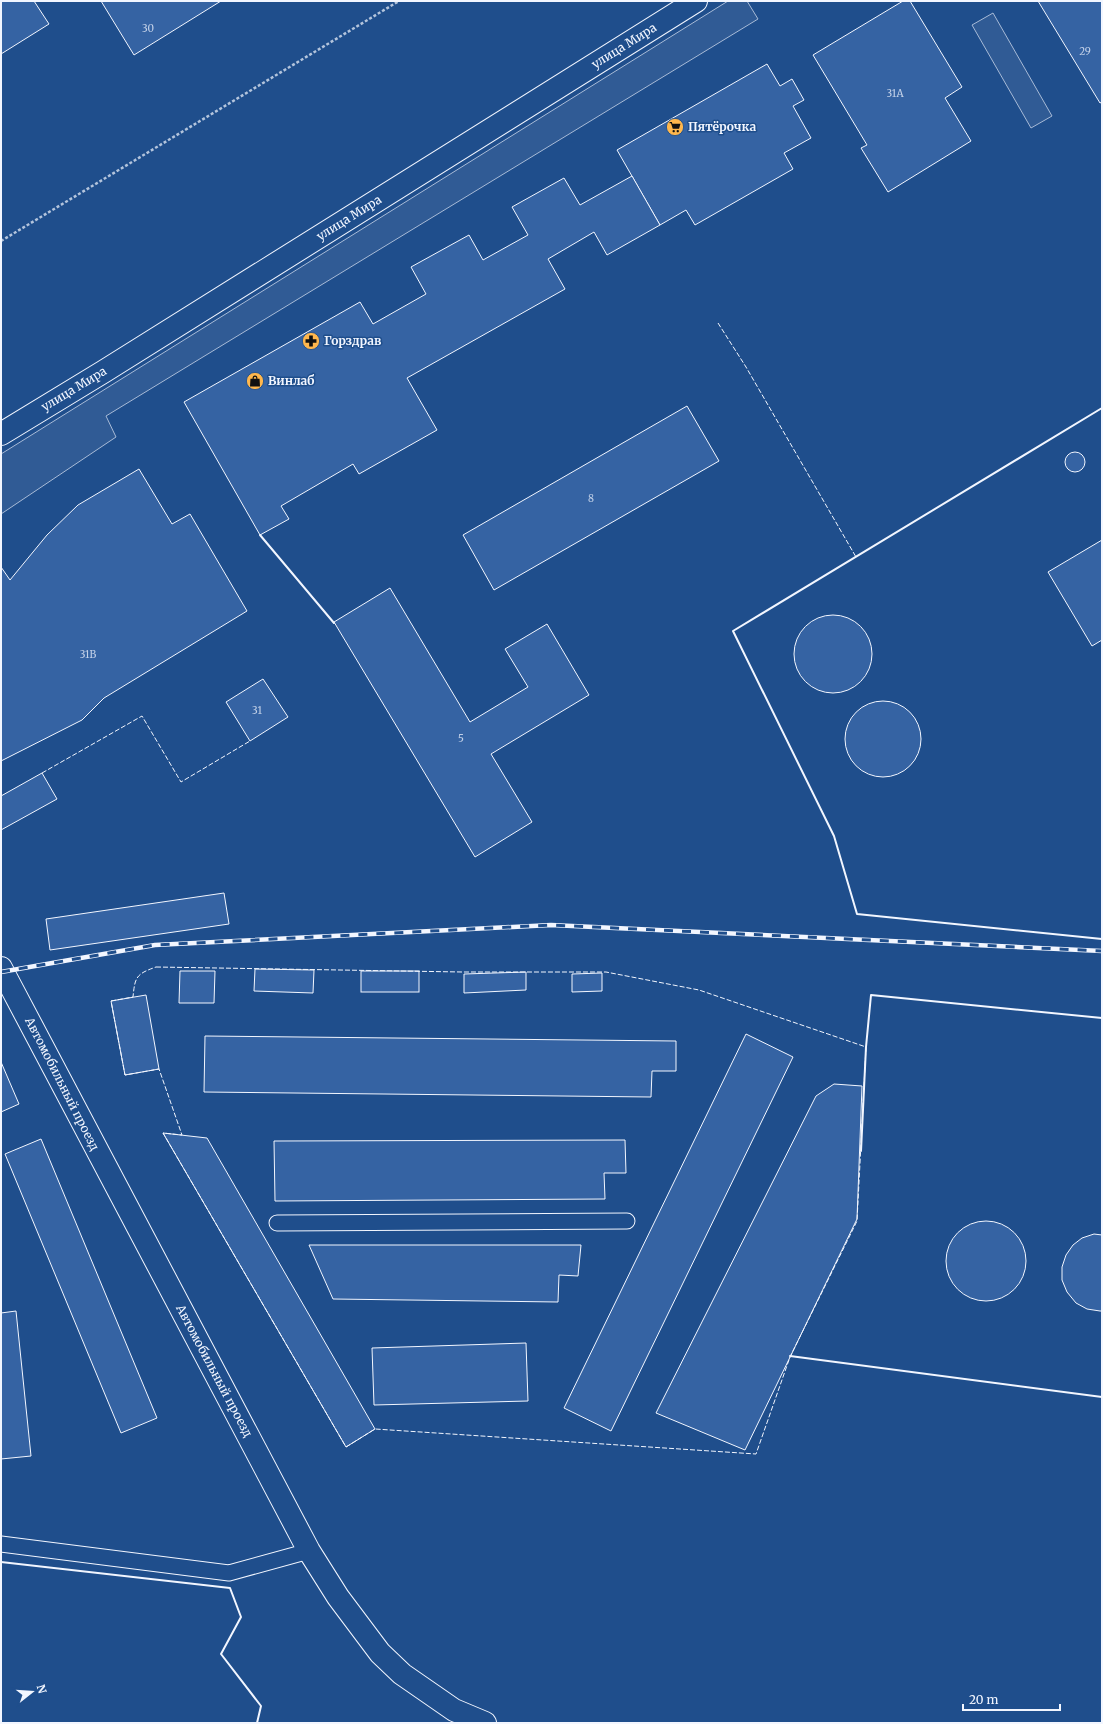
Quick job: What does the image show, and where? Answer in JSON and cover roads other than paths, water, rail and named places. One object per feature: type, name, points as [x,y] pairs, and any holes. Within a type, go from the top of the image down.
[{"type":"main road","name":"улица Мира","points":[[1,434],[696,1]]},
{"type":"main road","name":"Автомобильный проезд","points":[[1,968],[309,1551],[338,1597],[380,1653],[402,1674],[454,1710],[485,1723]]},
{"type":"lane","points":[[277,1223],[627,1221]]},
{"type":"lane","points":[[1,1544],[229,1573],[309,1551]]},
{"type":"railway","points":[[1,972],[155,945],[551,925],[1102,951]]},
{"type":"place","name":"Пятёрочка","points":[[675,127]]},
{"type":"place","name":"Горздрав","points":[[311,341]]},
{"type":"place","name":"Винлаб","points":[[255,381]]}]
